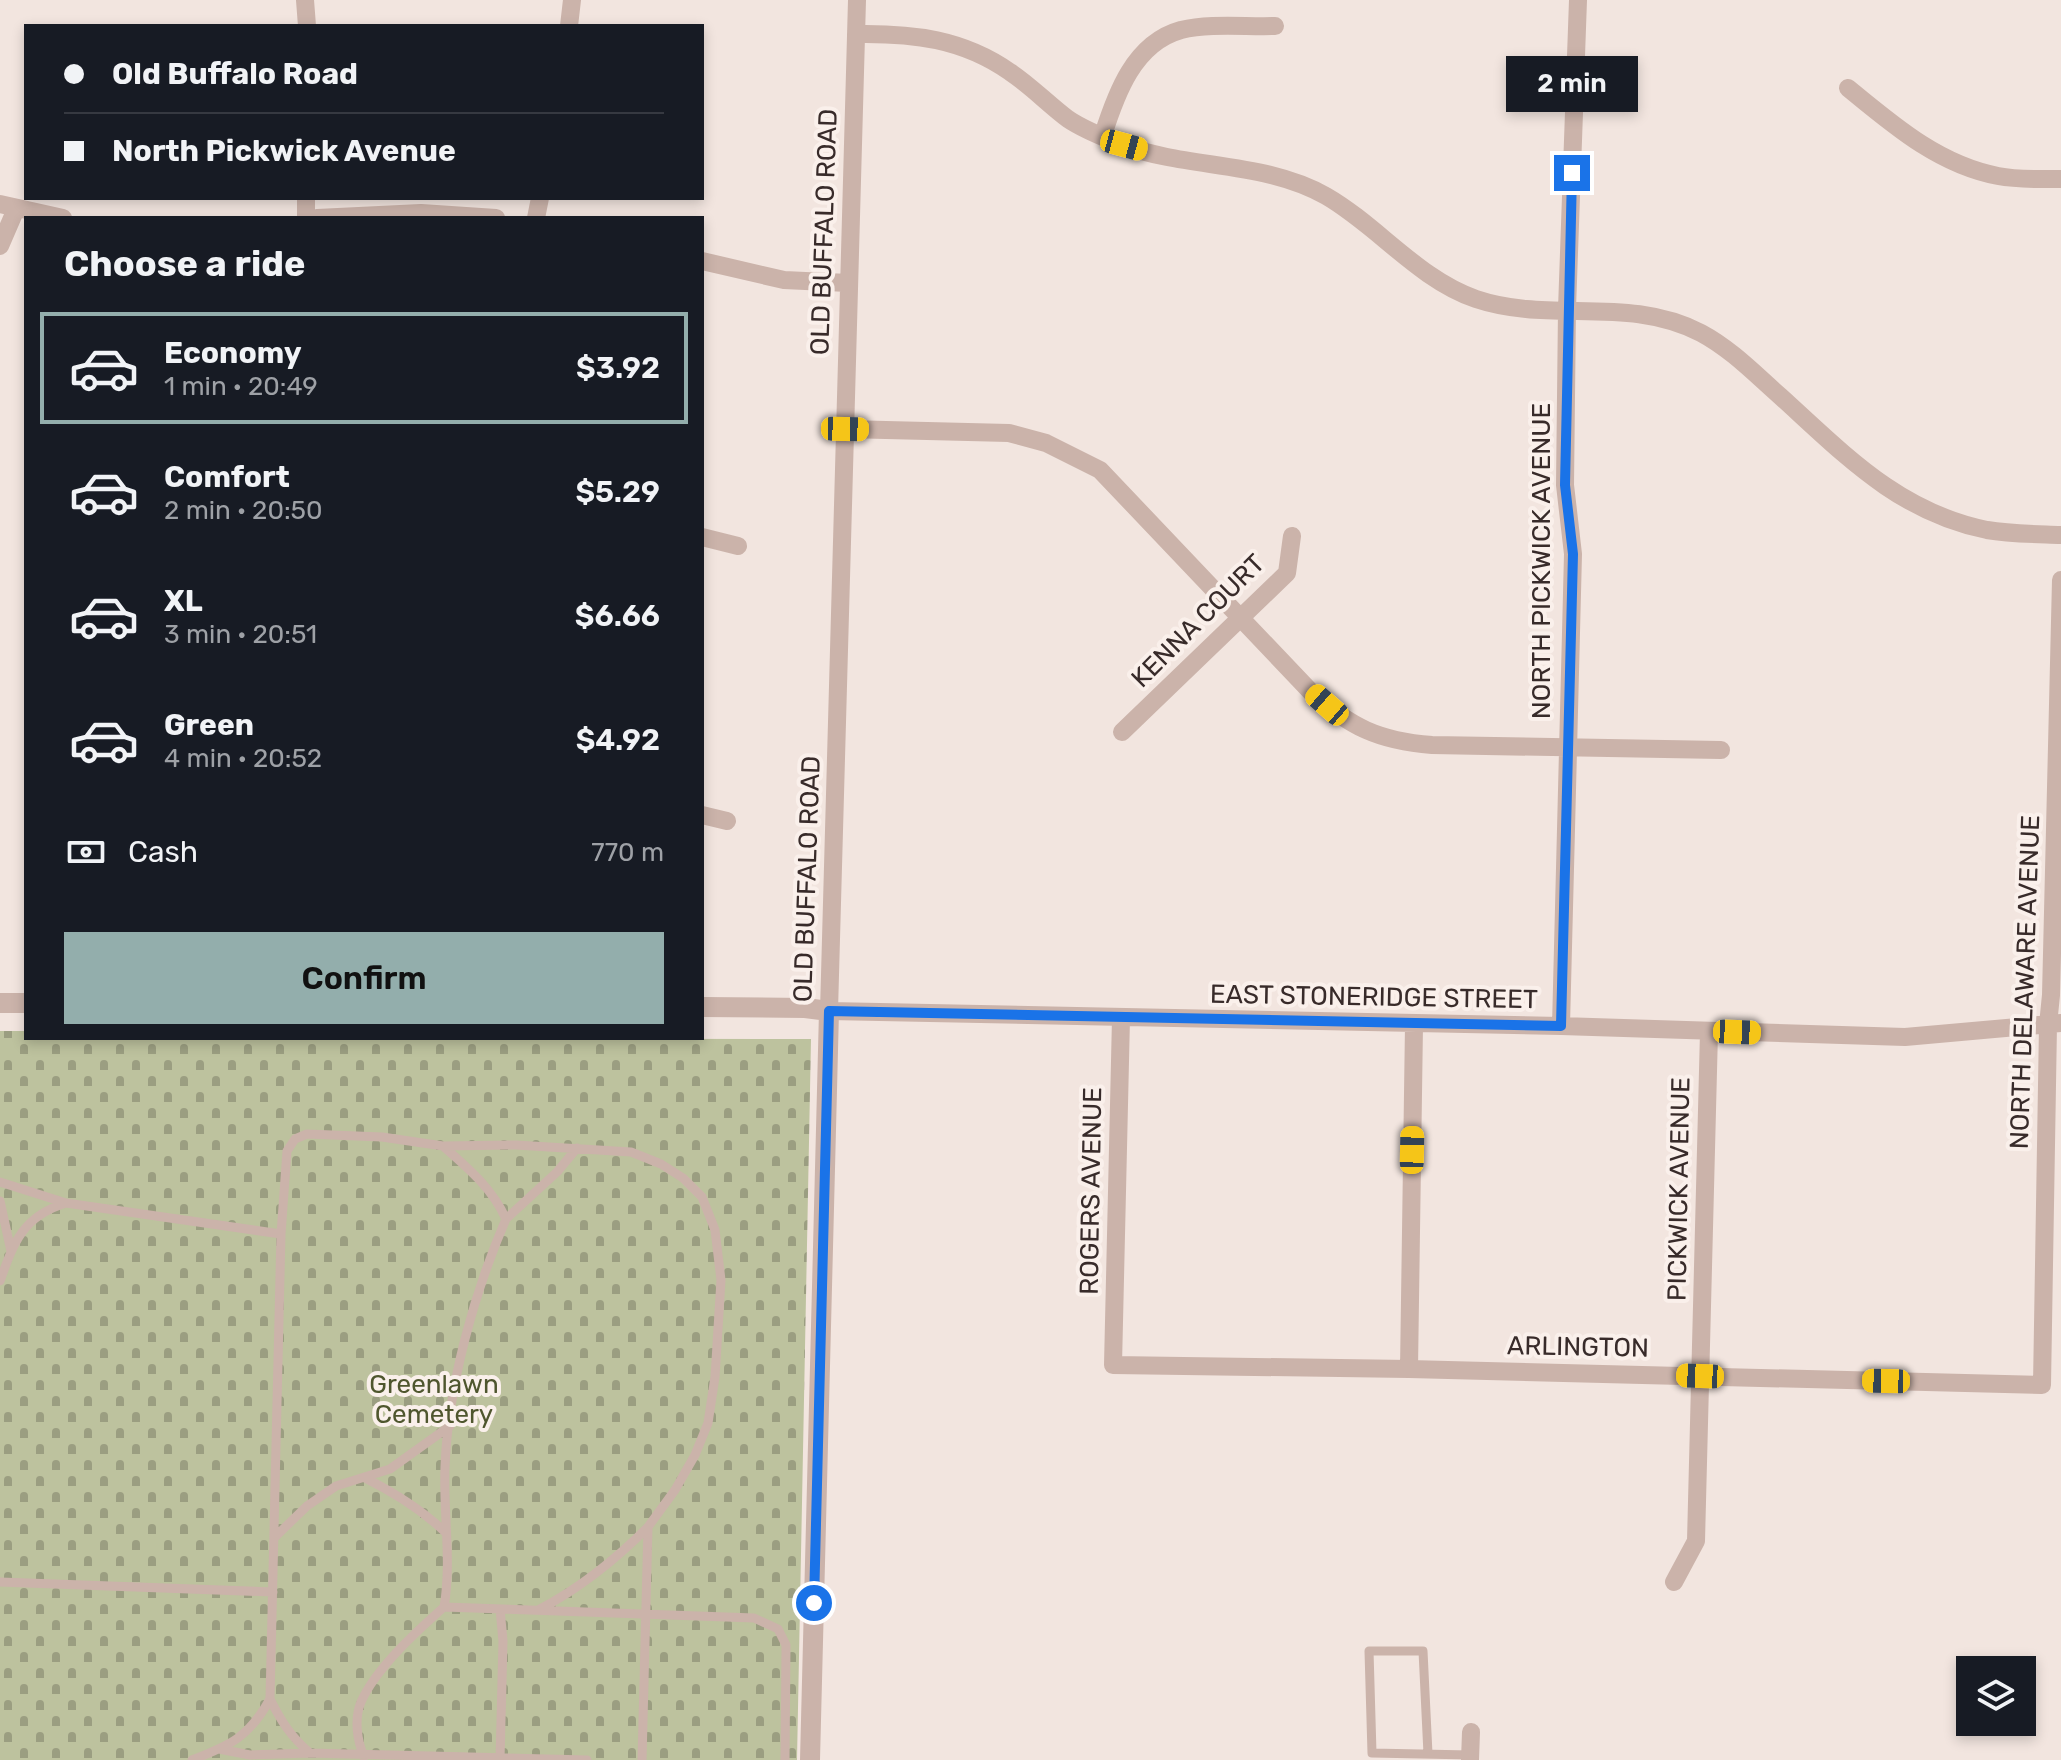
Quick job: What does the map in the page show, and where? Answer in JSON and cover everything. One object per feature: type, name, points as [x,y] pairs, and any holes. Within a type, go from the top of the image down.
[{"type":"street","points":[[305,0],[307,24]]},
{"type":"street","points":[[569,24],[572,0]]},
{"type":"street","name":"OLD BUFFALO ROAD","points":[[810,1760],[857,0]]},
{"type":"street","name":"NORTH PICKWICK AVENUE","points":[[1561,1026],[1573,554],[1565,485],[1567,309],[1578,0]]},
{"type":"street","points":[[1103,135],[1125,79],[1140,57],[1159,40],[1192,28],[1275,26]]},
{"type":"street","points":[[856,34],[915,35],[972,50],[1008,70],[1070,121],[1124,145],[1285,178],[1322,194],[1358,217],[1424,271],[1456,291],[1508,307],[1632,312],[1654,316],[1703,335],[1734,355],[1871,478],[1929,512],[1990,530],[2061,535]]},
{"type":"street","points":[[1848,88],[1902,131],[1944,157],[1998,176],[2061,179]]},
{"type":"street","points":[[0,246],[8,206],[54,216]]},
{"type":"street","points":[[359,216],[421,213],[466,216]]},
{"type":"street","points":[[704,261],[784,280],[848,283]]},
{"type":"street","points":[[845,429],[1009,433],[1064,450],[1100,470],[1311,692],[1341,718],[1377,734],[1423,744],[1721,750]]},
{"type":"street","name":"KENNA COURT","points":[[1122,732],[1287,573],[1292,536]]},
{"type":"street","points":[[704,538],[738,546]]},
{"type":"street","name":"NORTH DELAWARE AVENUE","points":[[2042,1385],[2055,1024],[2051,995],[2061,580]]},
{"type":"street","points":[[704,815],[727,821]]},
{"type":"street","points":[[0,1003],[24,1003]]},
{"type":"street","points":[[704,1007],[829,1011]]},
{"type":"street","name":"EAST STONERIDGE STREET","points":[[829,1011],[1561,1026],[1905,1037],[2055,1024]]},
{"type":"street","name":"ROGERS AVENUE","points":[[1113,1365],[1121,1018]]},
{"type":"street","points":[[1409,1369],[1414,1025]]},
{"type":"street","name":"PICKWICK AVENUE","points":[[1674,1582],[1696,1541],[1709,1032]]},
{"type":"street","name":"ARLINGTON","points":[[1113,1365],[2042,1385]]},
{"type":"street","points":[[1470,1758],[1471,1732]]},
{"type":"lane","points":[[192,1760],[240,1739],[255,1725],[270,1699],[281,1234],[284,1167],[287,1151],[295,1139],[307,1134],[331,1134],[382,1137],[443,1146],[516,1145],[631,1152],[661,1164],[683,1178],[702,1197],[715,1230],[721,1280],[720,1329],[708,1423],[695,1455],[675,1490],[648,1527],[614,1560],[571,1592],[537,1610]]},
{"type":"lane","points":[[443,1146],[476,1174],[499,1203],[506,1219]]},
{"type":"lane","points":[[364,1757],[357,1739],[360,1703],[390,1660],[444,1607],[448,1583],[445,1463],[453,1399],[482,1275],[506,1219],[557,1172],[577,1148]]},
{"type":"lane","points":[[0,1182],[66,1203],[281,1234]]},
{"type":"lane","points":[[0,1201],[11,1251]]},
{"type":"lane","points":[[0,1281],[22,1230],[49,1208],[66,1203]]},
{"type":"lane","points":[[275,1537],[307,1506],[336,1486],[390,1469],[450,1426]]},
{"type":"lane","points":[[365,1478],[397,1494],[430,1517],[445,1532]]},
{"type":"lane","points":[[642,1760],[648,1527]]},
{"type":"lane","points":[[0,1582],[273,1592]]},
{"type":"lane","points":[[444,1607],[754,1618],[778,1629],[786,1645],[785,1760]]},
{"type":"lane","points":[[500,1609],[503,1641],[500,1759]]},
{"type":"lane","points":[[1428,1754],[1423,1651],[1369,1651],[1372,1753],[1470,1758]]},
{"type":"lane","points":[[270,1699],[292,1739],[310,1753]]},
{"type":"lane","points":[[219,1749],[250,1755],[310,1753],[364,1757],[587,1760]]},
{"type":"green space","name":"Greenlawn Cemetery","points":[[0,1031],[24,1031],[24,1040],[811,1039],[797,1760],[0,1760]]},
{"type":"route","points":[[814,1603],[829,1011],[1561,1026],[1573,554],[1565,485],[1572,173]]}]
